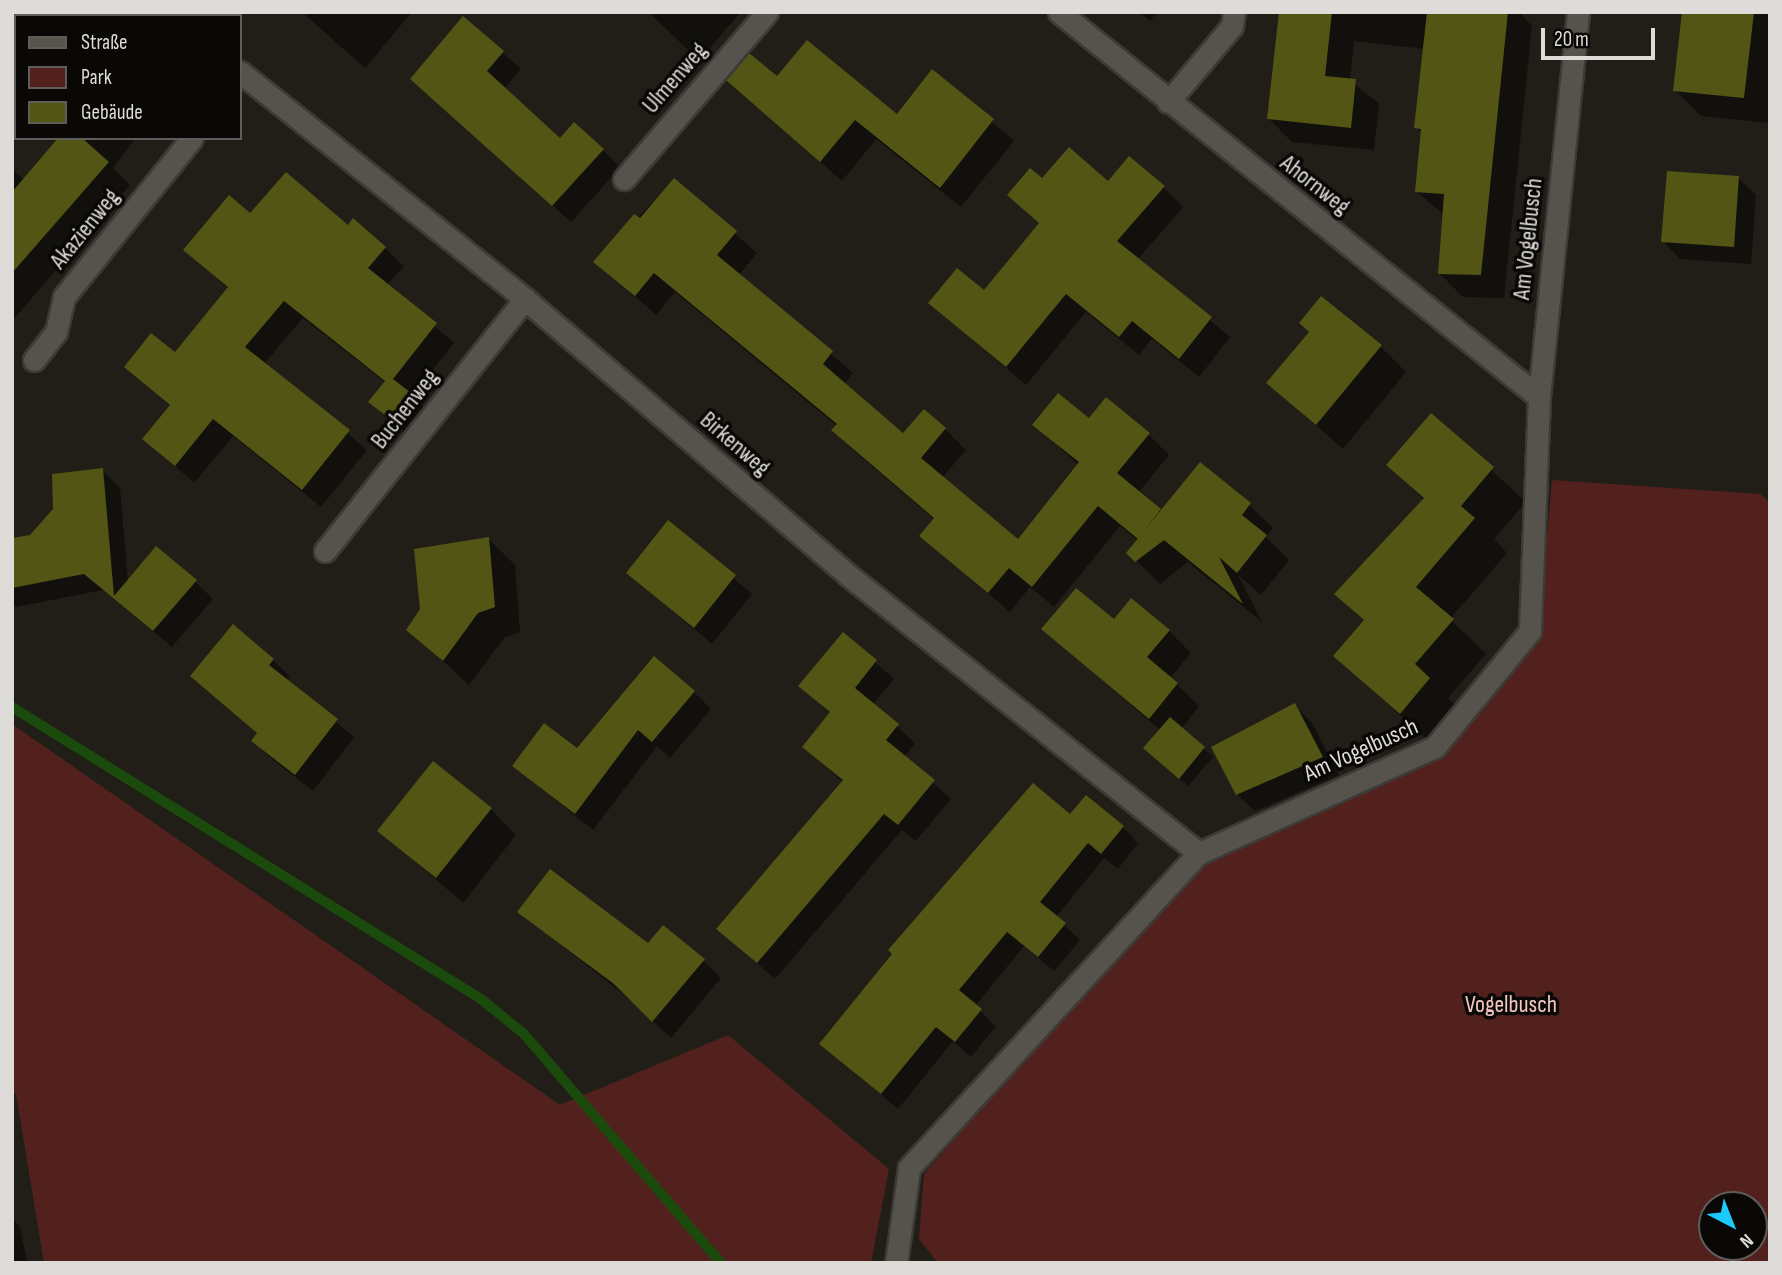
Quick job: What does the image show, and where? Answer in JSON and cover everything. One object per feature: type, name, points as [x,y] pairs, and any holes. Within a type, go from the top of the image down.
[{"type":"street","name":"Ulmenweg","points":[[624,179],[767,12]]},
{"type":"street","name":"Ahornweg","points":[[1059,12],[1539,397]]},
{"type":"street","points":[[1168,102],[1232,26],[1234,12]]},
{"type":"street","name":"Am Vogelbusch","points":[[896,1263],[909,1168],[1199,853],[1435,747],[1530,631],[1539,397],[1577,12]]},
{"type":"street","name":"Birkenweg","points":[[242,76],[525,299],[848,575],[1199,853]]},
{"type":"street","name":"Akazienweg","points":[[34,360],[56,332],[64,297],[190,140]]},
{"type":"street","name":"Buchenweg","points":[[325,551],[525,299]]},
{"type":"green space","name":"Vogelbusch","points":[[1552,480],[1760,494],[1770,502],[1770,1263],[938,1263],[919,1239],[924,1174],[1187,870],[1440,755],[1538,642]]},
{"type":"green space","points":[[12,724],[560,1105],[728,1035],[889,1169],[871,1263],[44,1263],[16,1094],[12,1094]]},
{"type":"building","points":[[1279,12],[1332,12],[1325,76],[1356,79],[1351,128],[1267,119]]},
{"type":"building","points":[[1427,12],[1508,12],[1481,275],[1438,274],[1444,194],[1415,192],[1421,129],[1414,128]]},
{"type":"building","points":[[1682,12],[1754,12],[1744,98],[1673,91]]},
{"type":"building","points":[[463,16],[504,51],[487,71],[560,138],[574,122],[604,149],[552,206],[410,79]]},
{"type":"building","points":[[807,40],[897,114],[932,69],[994,119],[940,188],[855,120],[820,162],[726,80],[749,53],[777,76]]},
{"type":"building","points":[[56,140],[84,140],[109,162],[12,273],[12,192]]},
{"type":"building","points":[[1069,147],[1108,181],[1129,156],[1165,186],[1117,241],[1212,317],[1179,359],[1132,321],[1119,337],[1066,294],[1006,367],[928,303],[957,268],[984,290],[1039,223],[1007,195],[1030,168],[1042,178]]},
{"type":"building","points":[[1667,171],[1739,176],[1734,247],[1661,242]]},
{"type":"building","points":[[286,172],[348,225],[353,218],[386,247],[368,268],[437,323],[393,379],[415,396],[394,422],[368,402],[385,381],[284,301],[245,347],[350,430],[302,490],[213,419],[175,466],[142,439],[170,405],[124,367],[151,333],[175,352],[228,287],[183,250],[229,195],[250,213]]},
{"type":"building","points":[[674,178],[737,231],[717,255],[833,351],[823,364],[903,433],[924,409],[946,428],[921,458],[1018,539],[1079,462],[1032,425],[1058,393],[1089,418],[1106,397],[1150,433],[1117,473],[1161,509],[1138,539],[1098,506],[1032,587],[1009,568],[988,593],[919,536],[934,518],[831,430],[837,424],[654,273],[635,296],[593,262],[634,214],[640,218]]},
{"type":"building","points":[[1321,296],[1382,345],[1316,425],[1266,383],[1309,332],[1299,323]]},
{"type":"building","points":[[1431,413],[1494,467],[1461,506],[1475,518],[1416,587],[1454,619],[1415,664],[1430,678],[1400,714],[1333,656],[1364,620],[1334,594],[1424,498],[1386,465]]},
{"type":"building","points":[[1200,462],[1251,503],[1242,515],[1267,535],[1237,573],[1219,557],[1243,604],[1164,540],[1135,562],[1126,553]]},
{"type":"building","points":[[103,468],[114,596],[156,546],[197,580],[153,631],[84,574],[12,588],[12,538],[30,535],[53,509],[52,474]]},
{"type":"building","points":[[668,520],[736,575],[694,628],[626,573]]},
{"type":"building","points":[[489,537],[495,607],[478,613],[443,661],[406,630],[420,609],[414,549]]},
{"type":"building","points":[[1076,588],[1114,619],[1131,598],[1170,630],[1147,657],[1178,683],[1149,719],[1041,629]]},
{"type":"building","points":[[233,624],[274,659],[269,665],[338,719],[295,775],[251,741],[257,733],[190,676]]},
{"type":"building","points":[[843,632],[877,660],[855,688],[899,724],[886,740],[935,780],[898,825],[884,814],[757,963],[716,929],[843,780],[802,747],[830,712],[798,686]]},
{"type":"building","points":[[654,656],[695,691],[652,742],[638,730],[575,814],[512,766],[544,723],[577,748]]},
{"type":"building","points":[[1295,703],[1323,757],[1236,795],[1211,747]]},
{"type":"building","points":[[1170,717],[1205,747],[1179,779],[1143,748]]},
{"type":"building","points":[[433,761],[492,808],[436,878],[377,831]]},
{"type":"building","points":[[1033,783],[1070,814],[1086,795],[1124,826],[1101,854],[1088,843],[1040,902],[1066,923],[1038,957],[1007,932],[959,990],[982,1009],[955,1042],[936,1027],[881,1094],[819,1044],[892,954],[888,950]]},
{"type":"building","points":[[550,869],[648,943],[663,925],[705,959],[652,1022],[614,984],[517,912]]},
{"type":"waterway","points":[[12,707],[481,999],[524,1034],[721,1263]]}]
